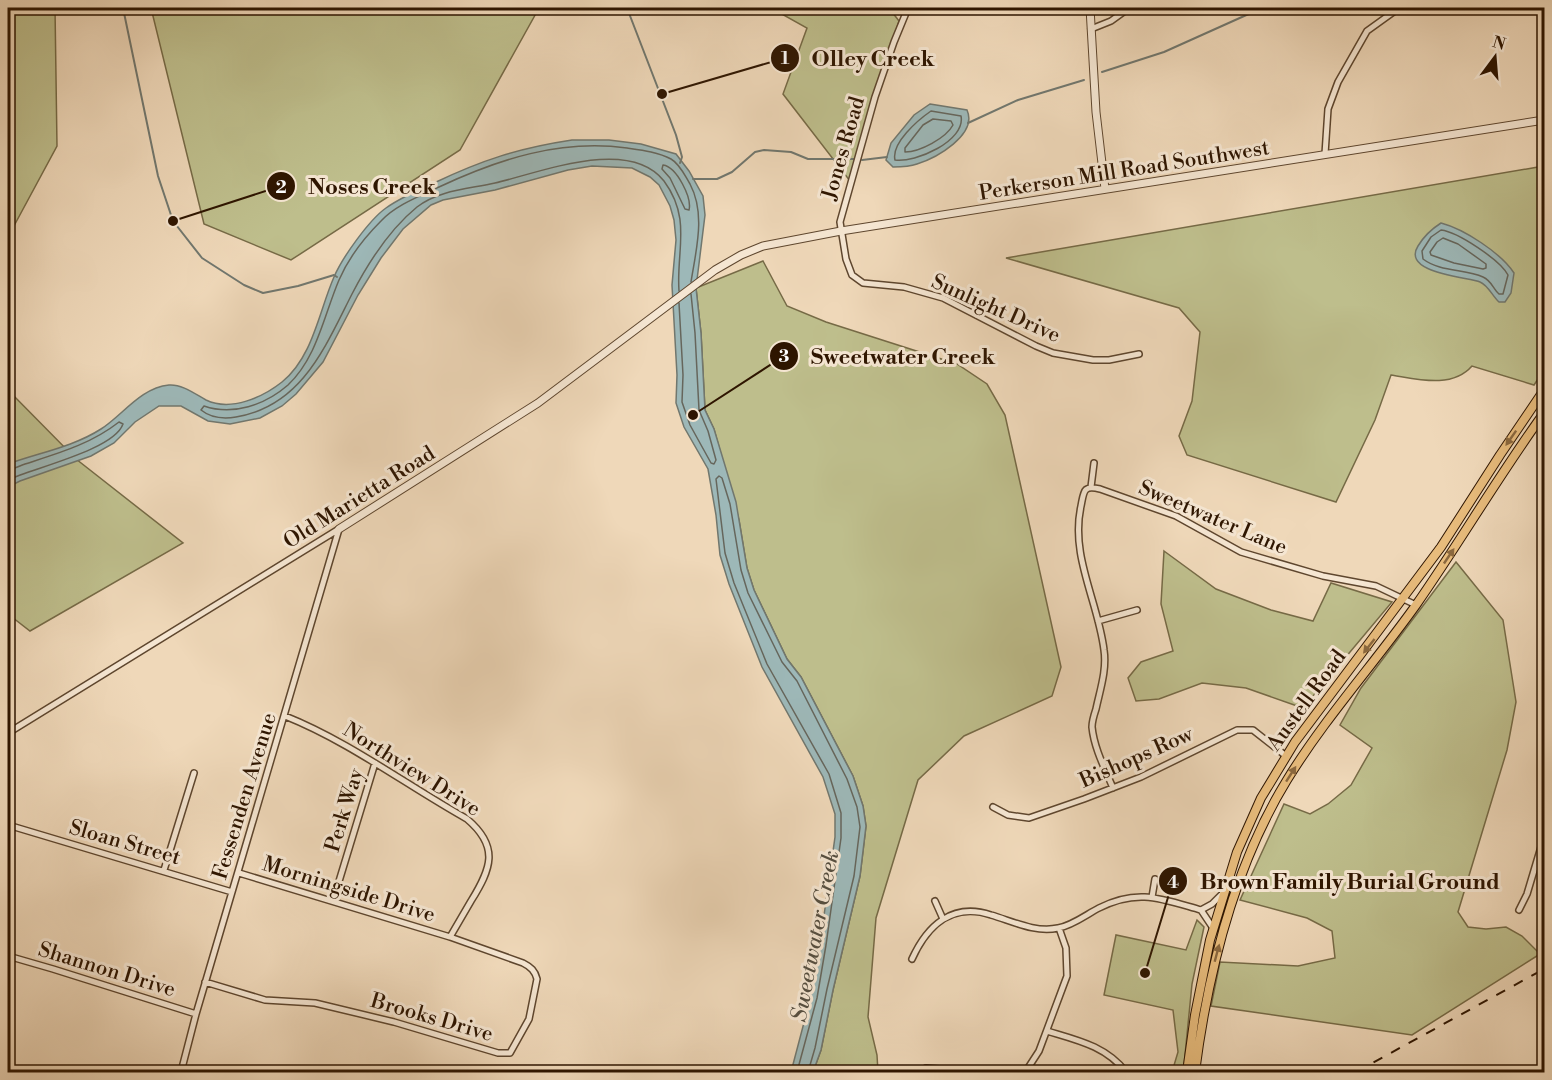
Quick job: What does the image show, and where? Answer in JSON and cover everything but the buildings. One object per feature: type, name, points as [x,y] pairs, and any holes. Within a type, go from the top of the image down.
[{"type":"main road","name":"Austell Road","points":[[1187,1072],[1195,1015],[1213,928],[1248,825],[1268,784],[1286,756],[1442,547],[1500,454],[1545,390]]},
{"type":"main road","name":"Austell Road","points":[[1195,1072],[1203,1016],[1221,938],[1241,877],[1269,812],[1323,726],[1416,605],[1545,412]]},
{"type":"street","name":"Jones Road","points":[[841,231],[840,222],[847,190],[875,97],[894,42],[909,8]]},
{"type":"street","points":[[1090,8],[1096,112],[1105,189]]},
{"type":"street","points":[[1091,29],[1111,21],[1130,8]]},
{"type":"street","points":[[1325,154],[1328,109],[1338,82],[1367,31],[1399,8]]},
{"type":"street","name":"Perkerson Mill Road Southwest","points":[[715,270],[741,255],[764,246],[841,231],[1545,120]]},
{"type":"street","name":"Sunlight Drive","points":[[841,231],[846,259],[852,275],[863,283],[904,287],[943,298],[1036,346],[1066,357],[1109,360],[1139,354]]},
{"type":"street","name":"Old Marietta Road","points":[[8,733],[538,403],[715,270]]},
{"type":"street","points":[[1094,463],[1091,487],[1087,488],[1084,493],[1078,522],[1078,537],[1080,559],[1104,650],[1105,668],[1092,725],[1095,743],[1113,788]]},
{"type":"street","name":"Sweetwater Lane","points":[[1091,487],[1176,516],[1241,552],[1323,576],[1376,586],[1416,605]]},
{"type":"street","name":"Fessenden Avenue","points":[[181,1072],[205,982],[339,529]]},
{"type":"street","points":[[1098,621],[1137,610]]},
{"type":"street","name":"Northview Drive","points":[[285,716],[315,728],[375,763],[467,819],[482,833],[488,853],[489,867],[482,884],[450,937]]},
{"type":"street","name":"Bishops Row","points":[[993,807],[1008,815],[1029,818],[1141,777],[1237,730],[1253,730],[1286,756]]},
{"type":"street","name":"Perk Way","points":[[333,901],[375,763]]},
{"type":"street","points":[[164,870],[194,773]]},
{"type":"street","name":"Sloan Street","points":[[8,825],[232,892]]},
{"type":"street","points":[[1519,910],[1527,894],[1545,837]]},
{"type":"street","name":"Morningside Drive","points":[[239,873],[450,937]]},
{"type":"street","points":[[1152,897],[1155,879]]},
{"type":"street","points":[[1202,910],[1223,893]]},
{"type":"street","points":[[912,959],[930,928],[956,914],[973,912],[989,914],[1020,925],[1059,928],[1122,897],[1152,897],[1202,910],[1213,928]]},
{"type":"street","points":[[935,901],[943,920]]},
{"type":"street","points":[[1016,1072],[1030,1070],[1067,976],[1066,948],[1059,928]]},
{"type":"street","name":"Brooks Drive","points":[[205,982],[265,1000],[315,1003],[394,1022],[498,1053],[510,1053],[529,1019],[537,979],[536,973],[531,967],[516,960],[450,937]]},
{"type":"street","name":"Shannon Drive","points":[[8,957],[196,1014]]},
{"type":"street","points":[[1047,1031],[1096,1046],[1110,1055],[1126,1072]]},
{"type":"street","points":[[926,1068],[980,1072]]},
{"type":"green space","points":[[8,8],[55,8],[57,146],[8,237]]},
{"type":"green space","points":[[151,8],[539,8],[460,150],[291,260],[204,224]]},
{"type":"green space","points":[[771,8],[889,8],[899,21],[850,181],[783,94],[807,28]]},
{"type":"green space","points":[[1544,166],[1544,370],[1534,385],[1472,366],[1455,378],[1444,380],[1423,380],[1391,375],[1375,420],[1336,502],[1187,455],[1179,436],[1192,401],[1200,332],[1179,308],[1006,258]]},
{"type":"green space","points":[[763,261],[787,306],[826,322],[957,364],[987,384],[1005,415],[1061,667],[1052,696],[964,736],[918,780],[876,918],[868,1017],[877,1055],[878,1072],[813,1072],[821,1050],[860,876],[866,826],[863,806],[853,776],[801,677],[787,659],[754,590],[747,568],[739,520],[714,429],[705,410],[696,288]]},
{"type":"green space","points":[[8,390],[76,459],[183,543],[30,631],[8,614]]},
{"type":"green space","points":[[1164,551],[1216,589],[1271,610],[1313,621],[1331,583],[1392,602],[1303,708],[1246,688],[1202,683],[1159,699],[1136,701],[1128,678],[1141,662],[1173,651],[1161,604]]},
{"type":"green space","points":[[1456,562],[1503,620],[1516,702],[1507,750],[1458,912],[1468,927],[1486,929],[1506,927],[1522,936],[1540,954],[1412,1035],[1211,1006],[1220,962],[1298,966],[1335,958],[1332,931],[1307,918],[1240,900],[1284,804],[1310,814],[1328,804],[1351,785],[1372,748],[1340,725],[1361,688]]},
{"type":"green space","points":[[1197,920],[1204,927],[1192,984],[1184,1065],[1182,1072],[1172,1072],[1178,1052],[1173,1010],[1104,995],[1116,935],[1186,950]]},
{"type":"water","points":[[930,104],[967,110],[969,119],[966,128],[953,144],[934,157],[914,165],[893,167],[886,160],[891,143],[914,115]]},
{"type":"water","points":[[572,140],[609,140],[641,144],[676,154],[703,196],[705,215],[696,288],[705,410],[714,429],[736,502],[747,568],[754,590],[787,659],[801,677],[853,776],[863,806],[866,826],[860,876],[821,1050],[813,1072],[791,1072],[811,996],[820,944],[835,837],[835,814],[823,777],[762,667],[720,555],[708,469],[684,427],[676,403],[677,375],[672,285],[676,240],[674,220],[670,206],[659,185],[650,177],[632,168],[592,166],[568,170],[495,190],[443,200],[431,205],[403,229],[381,258],[358,295],[323,362],[296,394],[282,406],[260,418],[230,424],[208,421],[181,406],[159,406],[135,422],[114,443],[91,456],[8,487],[8,464],[90,435],[149,391],[159,387],[179,386],[206,400],[226,404],[236,404],[266,393],[293,372],[301,360],[343,260],[372,221],[391,204],[485,161],[518,151]]},
{"type":"water","points":[[1441,223],[1481,243],[1508,265],[1514,273],[1511,293],[1505,302],[1499,302],[1480,282],[1438,272],[1419,262],[1415,255],[1418,246],[1428,233]]},
{"type":"waterway","points":[[123,8],[158,176],[173,221],[202,258],[244,285],[263,293],[298,286],[334,275],[337,277]]},
{"type":"waterway","points":[[627,8],[676,135],[682,157],[680,163]]},
{"type":"waterway","points":[[1102,72],[1164,52],[1262,8]]},
{"type":"waterway","points":[[968,123],[1018,100],[1084,80]]},
{"type":"waterway","points":[[693,179],[717,179],[732,172],[755,152],[764,150],[791,152],[808,159],[856,159]]},
{"type":"waterway","points":[[862,160],[887,157]]},
{"type":"railway","points":[[1356,1072],[1544,969]]},
{"type":"place","name":"Olley Creek","points":[[662,94]]},
{"type":"place","name":"Noses Creek","points":[[173,221]]},
{"type":"place","name":"Sweetwater Creek","points":[[693,415]]},
{"type":"place","name":"Brown Family Burial Ground","points":[[1145,973]]}]
